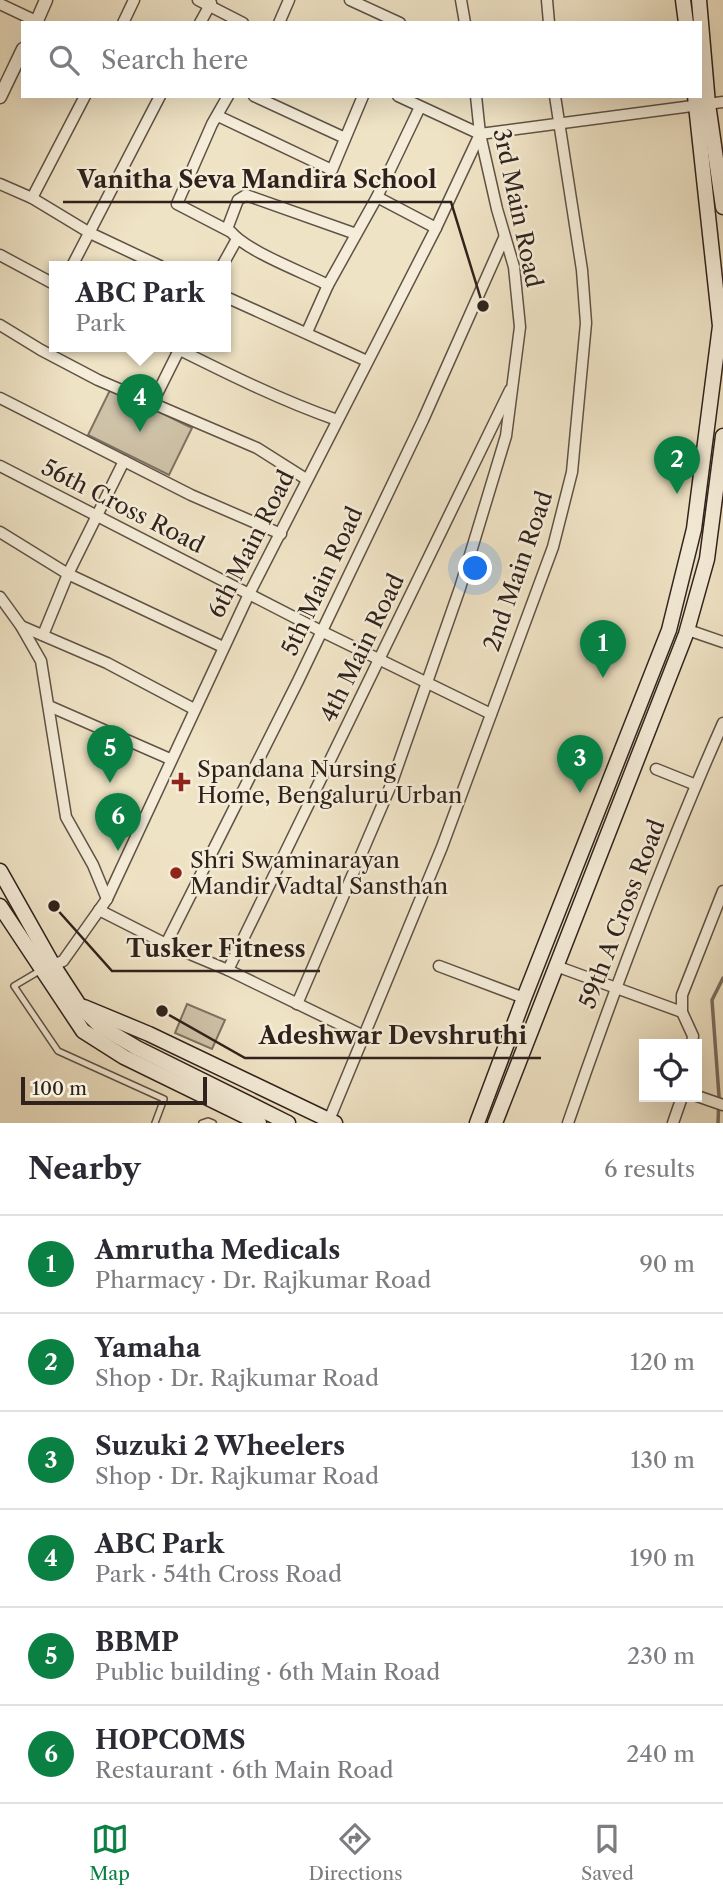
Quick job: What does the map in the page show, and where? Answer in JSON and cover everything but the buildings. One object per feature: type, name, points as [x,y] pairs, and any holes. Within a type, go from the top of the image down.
[{"type":"main road","points":[[683,0],[686,21]]},
{"type":"main road","points":[[699,0],[700,21]]},
{"type":"main road","points":[[477,1123],[668,630],[694,529],[720,326],[702,51]]},
{"type":"main road","points":[[705,102],[723,206]]},
{"type":"main road","points":[[495,1123],[688,630],[707,559],[723,436]]},
{"type":"main road","points":[[0,871],[47,967],[83,1031],[124,1057],[258,1123]]},
{"type":"main road","points":[[0,906],[47,967],[100,1026],[137,1048],[288,1123]]},
{"type":"main road","points":[[79,1005],[149,1034],[332,1121]]},
{"type":"street","points":[[36,21],[46,0]]},
{"type":"street","points":[[123,21],[134,0]]},
{"type":"street","points":[[198,0],[211,3],[240,21]]},
{"type":"street","points":[[280,21],[289,0]]},
{"type":"street","points":[[350,0],[396,21]]},
{"type":"street","points":[[461,0],[465,21]]},
{"type":"street","points":[[547,0],[549,21]]},
{"type":"street","points":[[201,21],[211,3]]},
{"type":"street","points":[[0,4],[34,21]]},
{"type":"street","points":[[0,97],[21,53]]},
{"type":"street","points":[[32,198],[84,98]]},
{"type":"street","points":[[75,261],[159,98]]},
{"type":"street","points":[[227,98],[177,204],[227,229],[237,239],[328,285]]},
{"type":"street","points":[[258,98],[345,138]]},
{"type":"street","points":[[218,116],[332,170],[362,98]]},
{"type":"street","points":[[402,98],[480,134],[705,102]]},
{"type":"street","name":"3rd Main Road","points":[[297,1004],[391,785],[460,588],[506,436],[520,327],[514,267],[480,134],[476,98]]},
{"type":"street","name":"2nd Main Road","points":[[332,1121],[442,847],[553,547],[572,472],[583,358],[585,296],[555,98]]},
{"type":"street","points":[[307,332],[328,285],[377,197],[420,107]]},
{"type":"street","name":"6th Main Road","points":[[47,967],[62,961],[107,899],[223,647],[306,479],[436,228],[480,134]]},
{"type":"street","points":[[0,184],[32,198],[90,233],[149,261]]},
{"type":"street","points":[[227,229],[238,201],[246,195],[356,234]]},
{"type":"street","points":[[377,197],[436,228]]},
{"type":"street","name":"5th Main Road","points":[[166,944],[423,420],[461,332],[505,241],[503,232]]},
{"type":"street","points":[[225,261],[237,239]]},
{"type":"street","points":[[0,255],[49,281]]},
{"type":"street","points":[[231,299],[367,361]]},
{"type":"street","points":[[0,325],[41,351],[98,380],[257,448],[306,479]]},
{"type":"street","points":[[153,402],[175,352]]},
{"type":"street","points":[[185,352],[245,383],[337,420]]},
{"type":"street","name":"4th Main Road","points":[[228,970],[514,383]]},
{"type":"street","points":[[0,398],[191,495],[281,534]]},
{"type":"street","points":[[43,635],[68,574],[124,461]]},
{"type":"street","name":"56th Cross Road","points":[[0,466],[321,631],[491,714]]},
{"type":"street","points":[[0,532],[68,574],[223,647]]},
{"type":"street","points":[[0,597],[41,661],[66,817],[93,865],[107,899]]},
{"type":"street","points":[[21,626],[107,663],[194,709]]},
{"type":"street","points":[[688,630],[723,642]]},
{"type":"street","points":[[49,706],[170,760]]},
{"type":"street","name":"59th A Cross Road","points":[[568,1123],[614,988],[723,723]]},
{"type":"street","points":[[656,769],[696,785]]},
{"type":"street","points":[[693,1039],[682,1012],[682,995],[723,891]]},
{"type":"street","points":[[99,910],[364,1036]]},
{"type":"street","points":[[439,966],[524,998]]},
{"type":"street","points":[[556,966],[682,1012]]},
{"type":"street","points":[[702,1098],[723,1105]]},
{"type":"street","points":[[673,1123],[680,1102]]},
{"type":"lane","points":[[47,967],[14,986],[58,1051],[164,1099],[155,1123]]},
{"type":"lane","points":[[202,1123],[214,1123]]},
{"type":"shaded area","points":[[111,388],[192,428],[169,475],[88,435]]},
{"type":"shaded area","points":[[187,1004],[225,1020],[212,1049],[175,1033]]},
{"type":"waterway","points":[[718,1123],[719,1096],[712,1000],[723,978]]},
{"type":"place","name":"Vanitha Seva Mandira School","points":[[483,306]]},
{"type":"place","name":"ABC Park","points":[[140,432]]},
{"type":"place","name":"Yamaha","points":[[677,494]]},
{"type":"place","name":"Amrutha Medicals","points":[[603,678]]},
{"type":"place","name":"Spandana Nursing Home, Bengaluru Urban","points":[[181,782]]},
{"type":"place","name":"BBMP","points":[[110,783]]},
{"type":"place","name":"Suzuki 2 Wheelers","points":[[580,793]]},
{"type":"place","name":"HOPCOMS","points":[[118,851]]},
{"type":"place","name":"Shri Swaminarayan Mandir Vadtal Sansthan","points":[[176,873]]},
{"type":"place","name":"Tusker Fitness","points":[[54,906]]},
{"type":"place","name":"Adeshwar Devshruthi","points":[[162,1011]]}]
